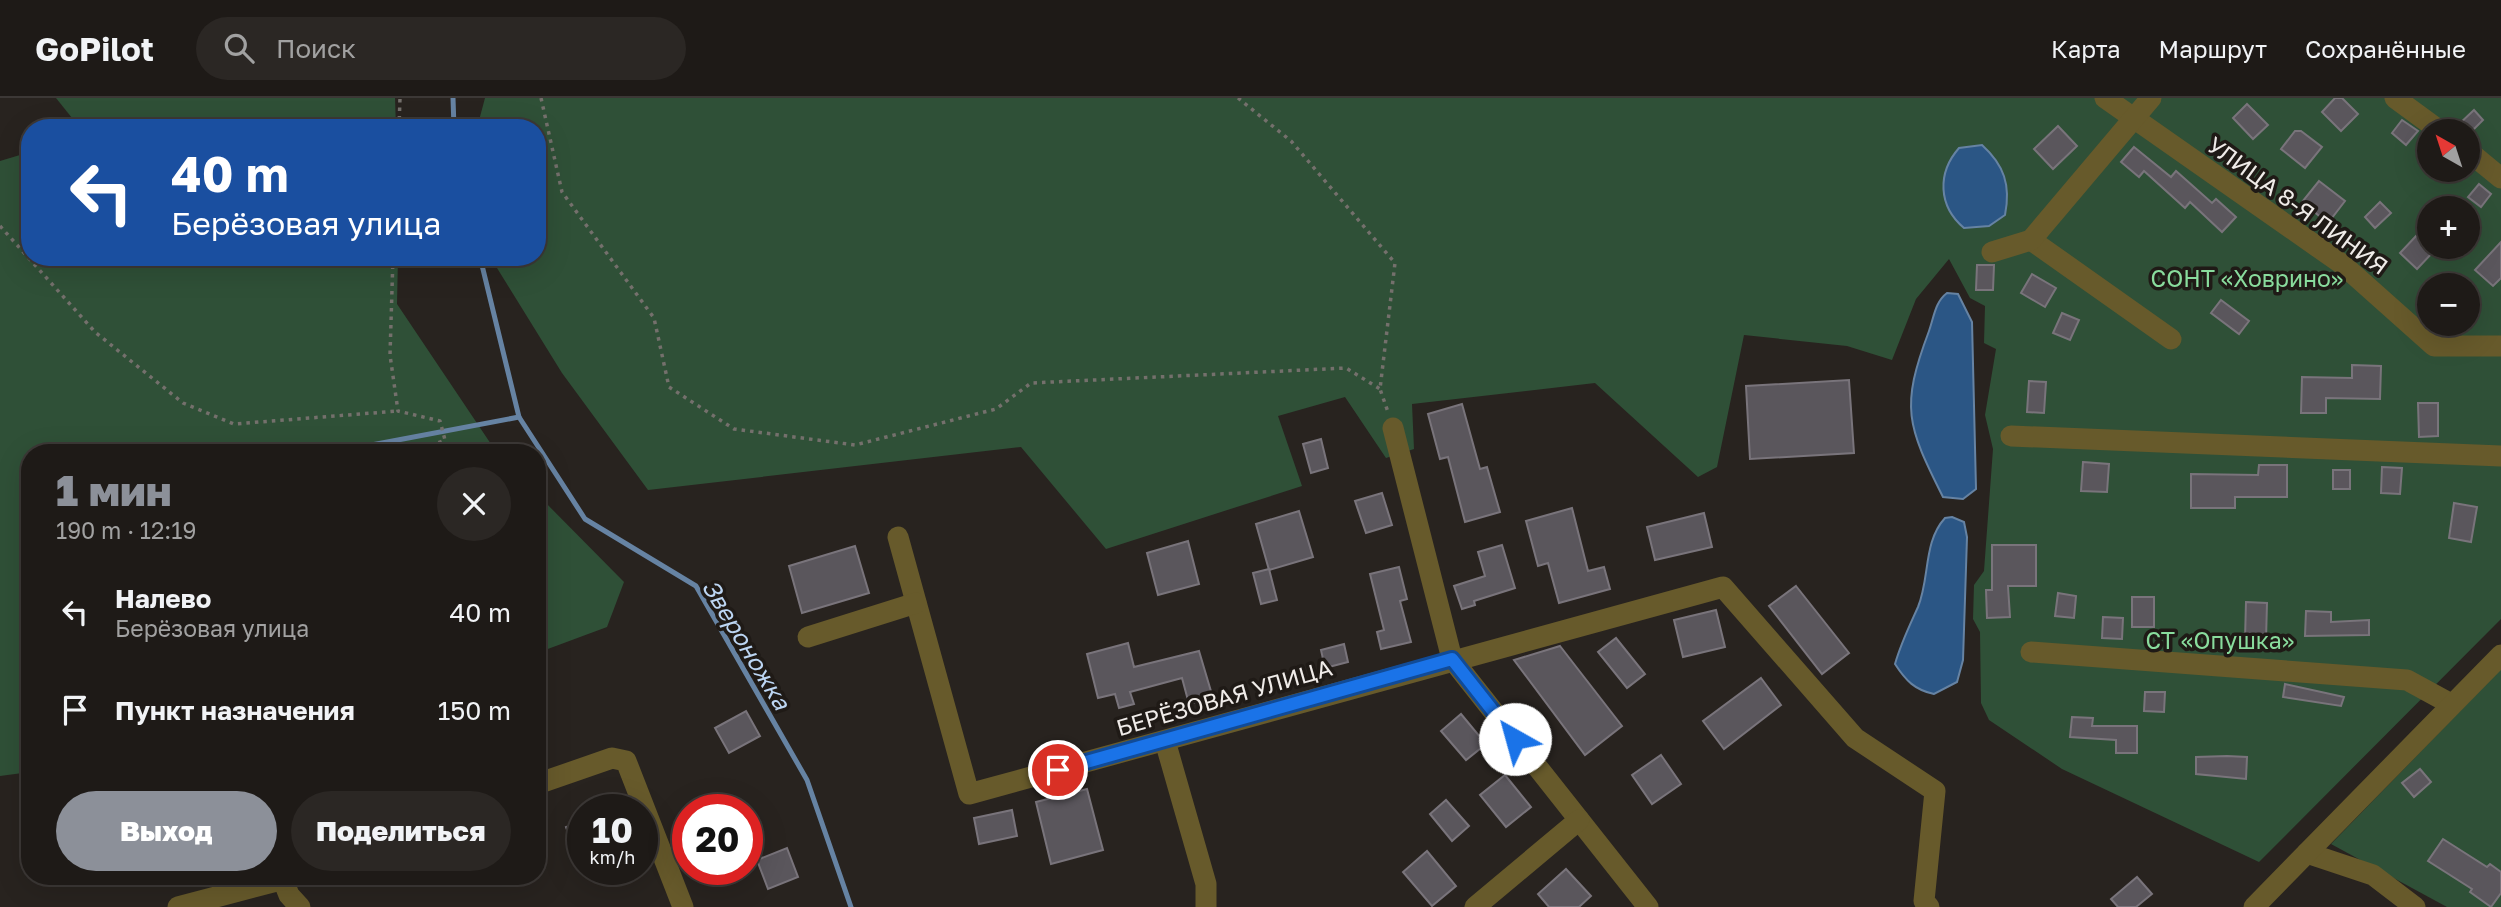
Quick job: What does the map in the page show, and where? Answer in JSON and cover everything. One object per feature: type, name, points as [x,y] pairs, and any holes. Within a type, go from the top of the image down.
[{"type":"street","name":"УЛИЦА 8-Я ЛИНИЯ","points":[[2105,98],[2342,264],[2434,346],[2501,346]]},
{"type":"street","points":[[1992,252],[2031,240],[2132,117],[2151,98]]},
{"type":"street","points":[[2395,98],[2424,119]]},
{"type":"street","points":[[2480,161],[2501,178]]},
{"type":"street","points":[[2031,240],[2171,339]]},
{"type":"street","points":[[1393,428],[1452,659],[1648,907]]},
{"type":"street","points":[[2011,436],[2501,456]]},
{"type":"street","points":[[808,637],[916,603],[898,537]]},
{"type":"street","name":"БЕРЁЗОВАЯ УЛИЦА","points":[[916,603],[969,794],[1452,659],[1723,587],[1855,738],[1935,791],[1924,901],[1929,907]]},
{"type":"street","points":[[2031,652],[2407,680],[2451,704]]},
{"type":"street","points":[[2254,907],[2501,655]]},
{"type":"street","points":[[1165,741],[1206,884],[1206,907]]},
{"type":"street","points":[[546,781],[612,758],[626,761],[682,907]]},
{"type":"street","points":[[1475,907],[1579,820]]},
{"type":"street","points":[[2307,853],[2373,875],[2415,907]]},
{"type":"street","points":[[178,907],[261,885]]},
{"type":"street","points":[[288,885],[289,895],[300,907]]},
{"type":"path","points":[[399,119],[400,98]]},
{"type":"path","points":[[541,98],[546,119]]},
{"type":"path","points":[[1238,98],[1291,141],[1395,263],[1380,389],[1393,428]]},
{"type":"path","points":[[546,120],[562,192],[654,318],[669,387],[734,429],[855,445],[996,409],[1031,383],[1346,368],[1380,389]]},
{"type":"path","points":[[0,226],[21,249]]},
{"type":"path","points":[[36,266],[95,332],[183,403],[234,424],[398,411],[440,421],[445,440],[435,444]]},
{"type":"path","points":[[393,266],[390,355],[398,411]]},
{"type":"green space","points":[[56,98],[395,98],[396,119],[73,119]]},
{"type":"green space","points":[[485,98],[2501,98],[2501,619],[2259,862],[2062,769],[1989,720],[1981,703],[1980,632],[1973,619],[1974,585],[1984,571],[1993,449],[1985,415],[1996,349],[1984,343],[1985,306],[1970,298],[1949,259],[1916,299],[1892,360],[1847,346],[1744,335],[1717,467],[1698,477],[1595,383],[1412,404],[1414,449],[1386,458],[1345,397],[1278,416],[1302,486],[1106,549],[1021,447],[648,490],[562,373],[497,266],[546,266],[546,119],[479,119]]},
{"type":"green space","points":[[21,155],[21,266],[398,266],[397,304],[491,444],[21,444],[21,773],[0,776],[0,161]]},
{"type":"green space","points":[[546,503],[624,582],[607,627],[546,650]]},
{"type":"green space","points":[[2501,669],[2501,907],[2447,907],[2331,844]]},
{"type":"water","points":[[1982,145],[1996,160],[2004,176],[2007,194],[2005,215],[1989,226],[1964,228],[1955,219],[1945,200],[1944,178],[1959,148]]},
{"type":"water","points":[[1947,293],[1958,294],[1972,322],[1976,489],[1963,499],[1943,497],[1922,452],[1912,416],[1911,398],[1920,357],[1937,305]]},
{"type":"water","points":[[1952,517],[1964,522],[1967,537],[1963,660],[1957,682],[1934,694],[1912,684],[1895,664],[1922,596],[1933,538],[1945,518]]},
{"type":"building","points":[[2335,98],[2342,98],[2358,114],[2341,131],[2322,112]]},
{"type":"building","points":[[2247,104],[2268,125],[2253,139],[2233,118]]},
{"type":"building","points":[[2474,110],[2483,120],[2480,123],[2480,119],[2464,119]]},
{"type":"building","points":[[2402,120],[2417,130],[2406,145],[2392,133]]},
{"type":"building","points":[[2058,126],[2077,146],[2053,169],[2034,149]]},
{"type":"building","points":[[2295,131],[2301,131],[2322,147],[2305,168],[2281,149]]},
{"type":"building","points":[[2134,147],[2171,177],[2176,171],[2212,203],[2216,199],[2236,217],[2222,232],[2190,202],[2185,208],[2144,171],[2139,177],[2121,162]]},
{"type":"building","points":[[2319,181],[2345,201],[2328,223],[2302,202]]},
{"type":"building","points":[[2479,184],[2491,194],[2481,207],[2480,196],[2469,196]]},
{"type":"building","points":[[2380,202],[2391,213],[2375,228],[2365,217]]},
{"type":"building","points":[[2417,235],[2417,259],[2426,259],[2417,269],[2400,253]]},
{"type":"building","points":[[2501,242],[2501,278],[2493,286],[2475,270]]},
{"type":"building","points":[[1977,265],[1994,265],[1993,290],[1976,290]]},
{"type":"building","points":[[2032,274],[2056,288],[2045,307],[2021,293]]},
{"type":"building","points":[[2221,300],[2249,321],[2239,334],[2211,313]]},
{"type":"building","points":[[2062,313],[2079,320],[2070,340],[2053,333]]},
{"type":"building","points":[[2352,365],[2381,366],[2380,399],[2326,398],[2326,413],[2301,413],[2302,377],[2352,378]]},
{"type":"building","points":[[1849,380],[1854,453],[1750,459],[1746,386]]},
{"type":"building","points":[[2029,381],[2046,382],[2044,413],[2027,412]]},
{"type":"building","points":[[2418,403],[2438,403],[2438,436],[2419,437]]},
{"type":"building","points":[[1462,404],[1480,469],[1487,467],[1500,512],[1465,522],[1448,457],[1440,459],[1428,414]]},
{"type":"building","points":[[1321,439],[1328,468],[1311,473],[1303,444]]},
{"type":"building","points":[[2083,462],[2109,464],[2107,492],[2081,491]]},
{"type":"building","points":[[2259,465],[2287,465],[2287,497],[2235,497],[2235,508],[2191,508],[2191,474],[2258,475]]},
{"type":"building","points":[[2382,467],[2402,468],[2400,494],[2381,493]]},
{"type":"building","points":[[2333,470],[2350,470],[2350,489],[2333,489]]},
{"type":"building","points":[[1382,493],[1392,525],[1366,533],[1355,501]]},
{"type":"building","points":[[2454,503],[2477,507],[2471,542],[2449,538]]},
{"type":"building","points":[[1572,508],[1588,571],[1604,567],[1610,589],[1559,603],[1548,563],[1538,566],[1526,521]]},
{"type":"building","points":[[1299,511],[1313,557],[1269,570],[1256,524]]},
{"type":"building","points":[[1704,513],[1712,547],[1655,560],[1647,527]]},
{"type":"building","points":[[1188,541],[1199,584],[1158,595],[1147,553]]},
{"type":"building","points":[[1502,545],[1515,588],[1474,601],[1475,605],[1462,609],[1454,586],[1485,576],[1478,552]]},
{"type":"building","points":[[1992,545],[2036,545],[2036,586],[2008,586],[2010,617],[1987,618],[1986,590],[1992,590]]},
{"type":"building","points":[[855,546],[869,593],[802,613],[789,566]]},
{"type":"building","points":[[1399,567],[1407,599],[1400,601],[1411,642],[1381,649],[1377,632],[1384,630],[1370,574]]},
{"type":"building","points":[[1269,569],[1277,600],[1261,604],[1253,573]]},
{"type":"building","points":[[1796,586],[1849,653],[1822,674],[1769,606]]},
{"type":"building","points":[[2058,593],[2076,596],[2074,618],[2055,616]]},
{"type":"building","points":[[2132,597],[2154,597],[2154,627],[2132,627]]},
{"type":"building","points":[[2246,602],[2267,603],[2266,640],[2245,639]]},
{"type":"building","points":[[1716,610],[1725,647],[1683,657],[1674,620]]},
{"type":"building","points":[[2306,611],[2331,612],[2331,622],[2369,620],[2369,635],[2305,636]]},
{"type":"building","points":[[2103,617],[2123,618],[2122,639],[2102,638]]},
{"type":"building","points":[[1616,638],[1645,674],[1627,688],[1598,652]]},
{"type":"building","points":[[1128,643],[1134,667],[1199,651],[1213,698],[1189,704],[1182,678],[1130,692],[1134,704],[1119,708],[1115,694],[1098,698],[1087,654]]},
{"type":"building","points":[[1344,644],[1348,662],[1325,668],[1321,650]]},
{"type":"building","points":[[1560,646],[1622,726],[1585,755],[1514,660]]},
{"type":"building","points":[[1761,678],[1781,705],[1724,749],[1703,721]]},
{"type":"building","points":[[2285,684],[2344,697],[2341,706],[2283,697]]},
{"type":"building","points":[[2145,692],[2165,692],[2164,712],[2144,711]]},
{"type":"building","points":[[746,711],[760,736],[729,753],[715,728]]},
{"type":"building","points":[[1461,714],[1486,744],[1466,760],[1441,731]]},
{"type":"building","points":[[2072,717],[2093,718],[2092,726],[2137,726],[2137,753],[2116,753],[2116,740],[2070,737]]},
{"type":"building","points":[[1661,755],[1681,784],[1652,804],[1632,775]]},
{"type":"building","points":[[2196,757],[2247,757],[2246,779],[2196,774]]},
{"type":"building","points":[[2420,769],[2431,782],[2414,797],[2402,783]]},
{"type":"building","points":[[1505,775],[1531,807],[1506,827],[1480,795]]},
{"type":"building","points":[[1087,789],[1103,850],[1051,864],[1036,802]]},
{"type":"building","points":[[1446,800],[1469,826],[1452,841],[1430,814]]},
{"type":"building","points":[[1012,810],[1017,836],[979,844],[974,818]]},
{"type":"building","points":[[2443,839],[2487,867],[2490,864],[2501,872],[2501,893],[2491,907],[2470,892],[2472,889],[2428,861]]},
{"type":"building","points":[[787,848],[798,877],[768,889],[763,876],[763,858]]},
{"type":"building","points":[[1427,851],[1456,886],[1432,906],[1403,872]]},
{"type":"building","points":[[1566,869],[1591,896],[1579,907],[1549,907],[1538,894]]},
{"type":"building","points":[[2137,877],[2152,894],[2136,907],[2118,907],[2111,899]]},
{"type":"waterway","name":"Звероножка","points":[[453,98],[454,119]]},
{"type":"waterway","name":"Звероножка","points":[[482,266],[519,417],[536,444]]},
{"type":"waterway","points":[[376,444],[519,417]]},
{"type":"waterway","name":"Звероножка","points":[[546,459],[585,519],[696,586],[807,780],[851,907]]},
{"type":"route","points":[[1058,770],[1452,659],[1515,739]]},
{"type":"park label","name":"СОНТ «Ховрино»","points":[[2247,278]]},
{"type":"park label","name":"СТ «Опушка»","points":[[2220,640]]}]
